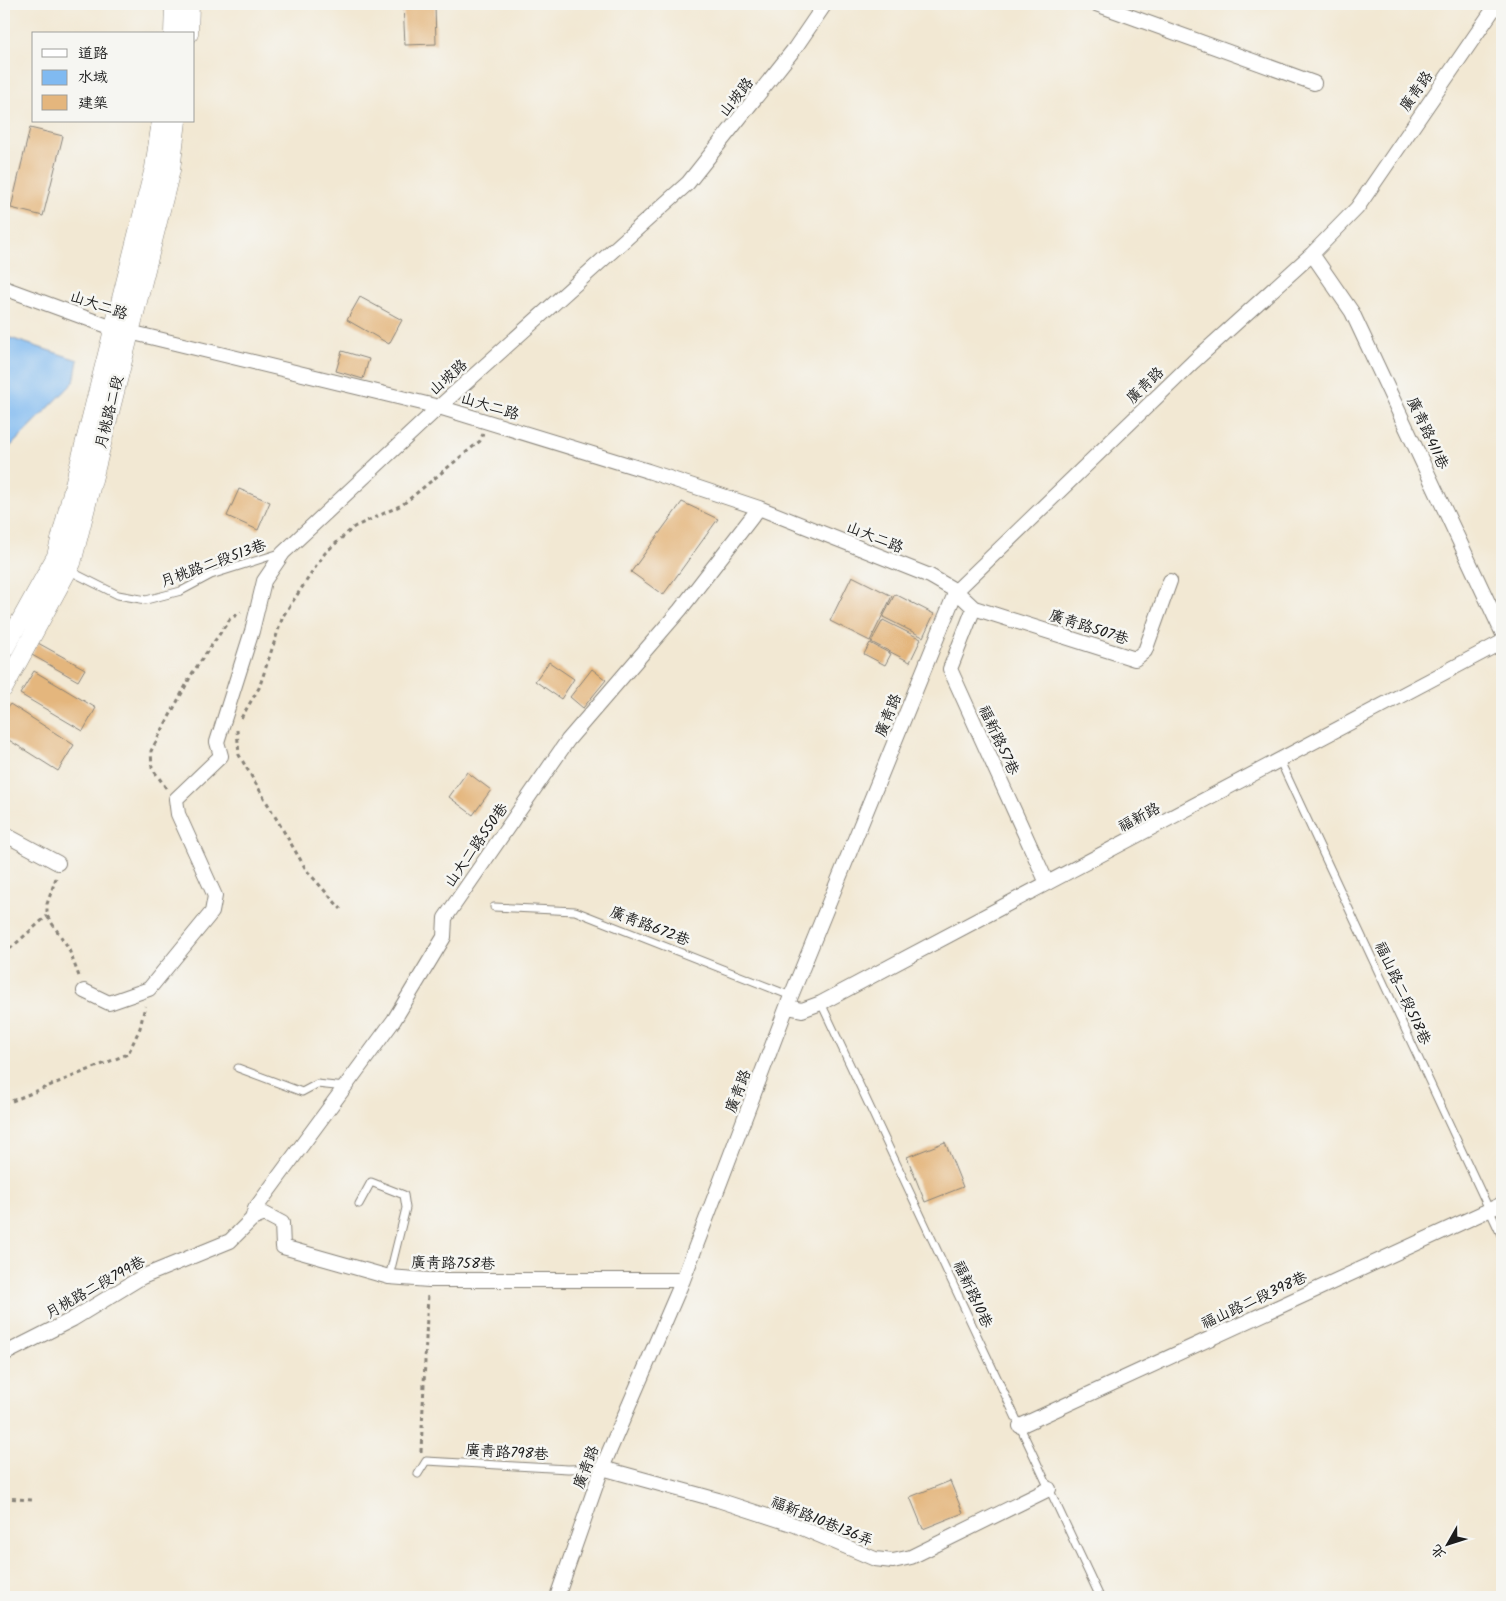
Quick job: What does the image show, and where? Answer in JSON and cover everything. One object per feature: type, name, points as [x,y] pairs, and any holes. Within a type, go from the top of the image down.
[{"type":"street","points":[[173,32],[174,4]]},
{"type":"street","points":[[189,32],[190,4]]},
{"type":"street","name":"山坡路","points":[[176,799],[221,756],[217,742],[264,581],[283,552],[439,407],[688,183],[795,48],[825,4]]},
{"type":"street","points":[[1096,4],[1314,82]]},
{"type":"street","name":"廣青路","points":[[557,1597],[602,1468],[683,1280],[790,1001],[956,591],[1193,362],[1312,254],[1357,208],[1497,4]]},
{"type":"street","name":"月桃路二段","points":[[4,688],[72,563],[154,168],[161,122]]},
{"type":"street","name":"月桃路二段","points":[[4,650],[56,556],[121,330],[171,170],[178,122]]},
{"type":"street","name":"廣青路411巷","points":[[1312,254],[1352,312],[1502,632]]},
{"type":"street","name":"山大二路","points":[[4,288],[121,330],[439,407],[760,508],[930,576],[956,591]]},
{"type":"street","name":"山大二路550巷","points":[[252,1219],[255,1209],[394,1020],[444,937],[445,918],[568,740],[680,610],[760,508]]},
{"type":"street","name":"廣青路507巷","points":[[956,591],[974,608],[1135,659],[1145,651],[1170,580]]},
{"type":"street","name":"福新路57巷","points":[[974,608],[950,669],[1047,883]]},
{"type":"street","name":"福新路","points":[[790,1001],[802,1010],[821,1003],[1502,642]]},
{"type":"street","points":[[84,991],[109,1003],[150,988],[212,912],[215,896],[178,814],[176,799]]},
{"type":"street","points":[[4,834],[58,863]]},
{"type":"street","name":"福山路二段398巷","points":[[1020,1426],[1496,1207]]},
{"type":"street","name":"廣青路758巷","points":[[252,1219],[265,1214],[282,1223],[283,1247],[389,1277],[429,1280],[683,1280]]},
{"type":"street","name":"月桃路二段799巷","points":[[4,1354],[73,1319],[142,1277],[230,1241],[252,1219]]},
{"type":"street","name":"福新路10巷136弄","points":[[602,1468],[718,1500],[795,1525],[875,1559],[893,1561],[911,1557],[1049,1489]]},
{"type":"lane","name":"月桃路二段513巷","points":[[68,570],[118,594],[146,600],[181,591],[211,575],[283,552]]},
{"type":"lane","name":"福山路二段518巷","points":[[1280,761],[1496,1207],[1502,1237]]},
{"type":"lane","name":"廣青路672巷","points":[[494,907],[575,911],[790,1001]]},
{"type":"lane","name":"福新路10巷","points":[[821,1003],[1100,1597]]},
{"type":"lane","points":[[238,1068],[302,1092],[317,1084],[345,1087]]},
{"type":"lane","points":[[359,1204],[371,1182],[404,1195],[406,1208],[389,1277]]},
{"type":"lane","points":[[418,1474],[426,1461]]},
{"type":"lane","name":"廣青路798巷","points":[[426,1461],[568,1469],[602,1468]]},
{"type":"path","points":[[341,908],[308,871],[239,755],[237,723],[259,688],[283,616],[325,553],[354,527],[402,506],[480,442],[490,423]]},
{"type":"path","points":[[176,799],[159,781],[152,768],[151,751],[193,672],[225,627],[230,620],[260,598]]},
{"type":"path","points":[[58,863],[56,878],[47,904],[47,916],[68,947],[84,991]]},
{"type":"path","points":[[4,954],[47,916]]},
{"type":"path","points":[[4,1101],[12,1101],[128,1054],[140,1028],[150,988]]},
{"type":"path","points":[[426,1461],[421,1454],[429,1280]]},
{"type":"path","points":[[4,1498],[32,1500]]},
{"type":"water","points":[[4,336],[78,360],[74,382],[4,453]]},
{"type":"building","points":[[403,4],[435,4],[436,44],[405,45]]},
{"type":"building","points":[[30,128],[63,136],[43,216],[11,208]]},
{"type":"building","points":[[360,297],[402,320],[389,344],[347,320]]},
{"type":"building","points":[[342,351],[369,359],[363,379],[336,371]]},
{"type":"building","points":[[239,489],[270,502],[258,530],[227,516]]},
{"type":"building","points":[[682,502],[718,519],[663,595],[631,572]]},
{"type":"building","points":[[852,576],[892,596],[870,641],[830,621]]},
{"type":"building","points":[[895,594],[934,614],[923,637],[883,617]]},
{"type":"building","points":[[883,620],[921,639],[910,662],[871,642]]},
{"type":"building","points":[[38,643],[85,669],[78,681],[32,655]]},
{"type":"building","points":[[870,643],[891,654],[885,665],[864,654]]},
{"type":"building","points":[[549,662],[574,679],[561,699],[535,681]]},
{"type":"building","points":[[592,669],[606,680],[583,708],[570,697]]},
{"type":"building","points":[[34,671],[96,708],[83,731],[20,694]]},
{"type":"building","points":[[10,704],[74,745],[58,771],[4,737],[4,713]]},
{"type":"building","points":[[467,772],[491,790],[473,815],[449,797]]},
{"type":"building","points":[[945,1142],[963,1187],[925,1202],[907,1157]]},
{"type":"building","points":[[950,1481],[963,1513],[923,1529],[910,1497]]}]
